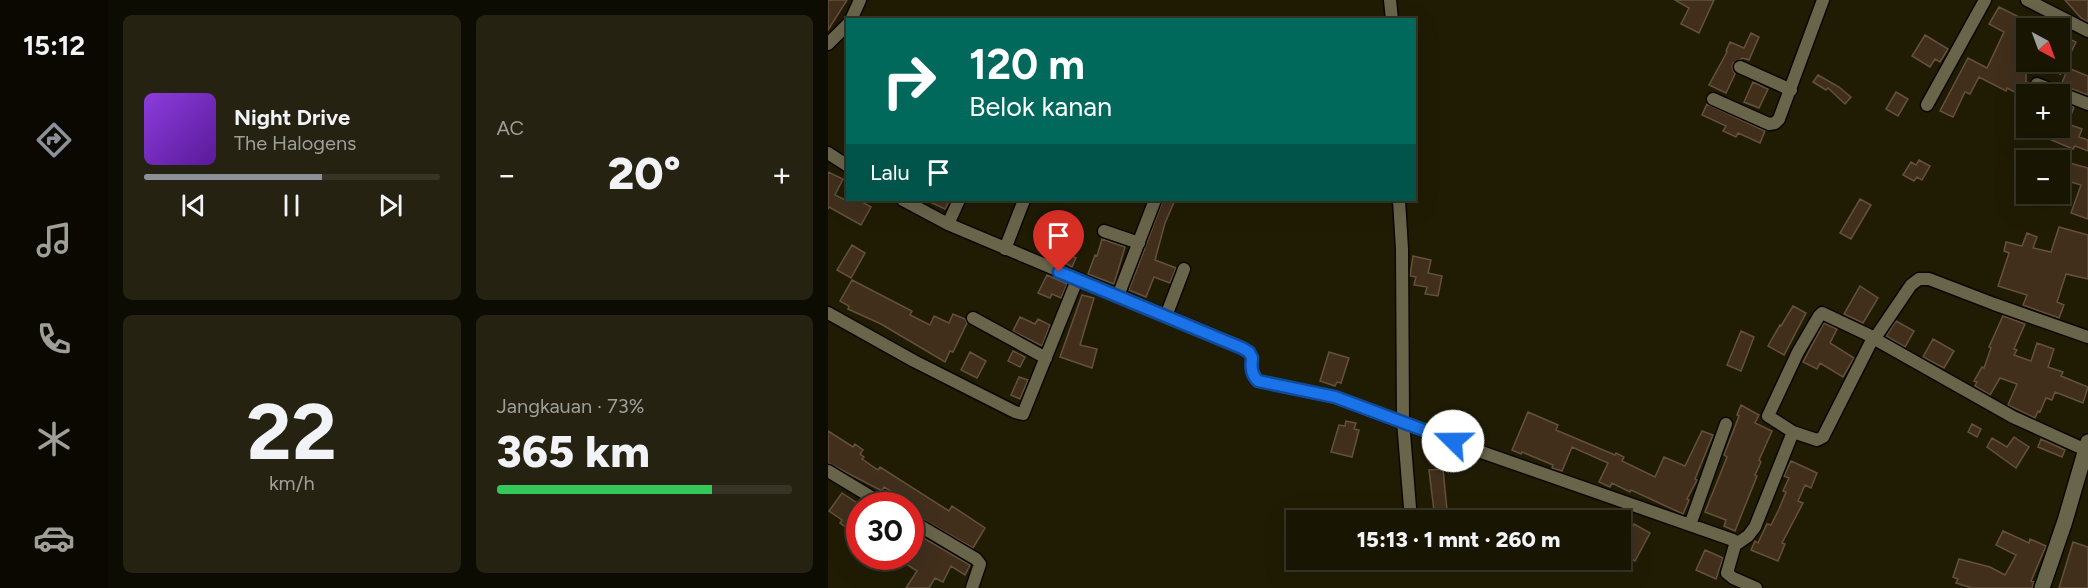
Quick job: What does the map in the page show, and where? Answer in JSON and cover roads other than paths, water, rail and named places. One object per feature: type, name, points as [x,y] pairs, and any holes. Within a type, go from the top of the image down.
[{"type":"street","points":[[852,18],[860,0]]},
{"type":"street","points":[[1390,0],[1392,18]]},
{"type":"street","points":[[1713,99],[1769,124],[1775,123],[1779,119],[1791,90],[1824,0]]},
{"type":"street","points":[[1927,105],[1985,0]]},
{"type":"street","points":[[2027,0],[2088,31]]},
{"type":"street","points":[[828,44],[846,26]]},
{"type":"street","points":[[1740,67],[1791,90]]},
{"type":"street","points":[[2070,97],[2088,104]]},
{"type":"street","points":[[829,156],[846,165]]},
{"type":"street","points":[[905,201],[948,224],[1249,352],[1252,358],[1253,376],[1258,381],[1335,397],[1470,448],[1733,540],[1736,545]]},
{"type":"street","points":[[948,224],[959,201]]},
{"type":"street","points":[[1005,249],[1024,201]]},
{"type":"street","points":[[1118,296],[1155,201]]},
{"type":"street","points":[[1399,201],[1402,249],[1403,421],[1410,510]]},
{"type":"street","points":[[1104,231],[1139,243]]},
{"type":"street","points":[[1166,315],[1184,268]]},
{"type":"street","points":[[2042,588],[2088,448],[2013,417],[1873,338],[1822,313],[1798,352],[1768,416],[1793,432],[1816,440],[1822,436],[1873,338],[1878,336],[1911,285],[1923,278],[2088,337]]},
{"type":"street","points":[[828,313],[914,361],[1023,414],[1077,280]]},
{"type":"street","points":[[973,318],[1046,358]]},
{"type":"street","points":[[1690,525],[1726,424]]},
{"type":"street","points":[[1756,588],[1732,578],[1727,573],[1736,545],[1749,536],[1755,527],[1793,432]]},
{"type":"street","points":[[828,471],[863,492]]},
{"type":"street","points":[[924,528],[976,559],[980,564],[972,588]]}]
